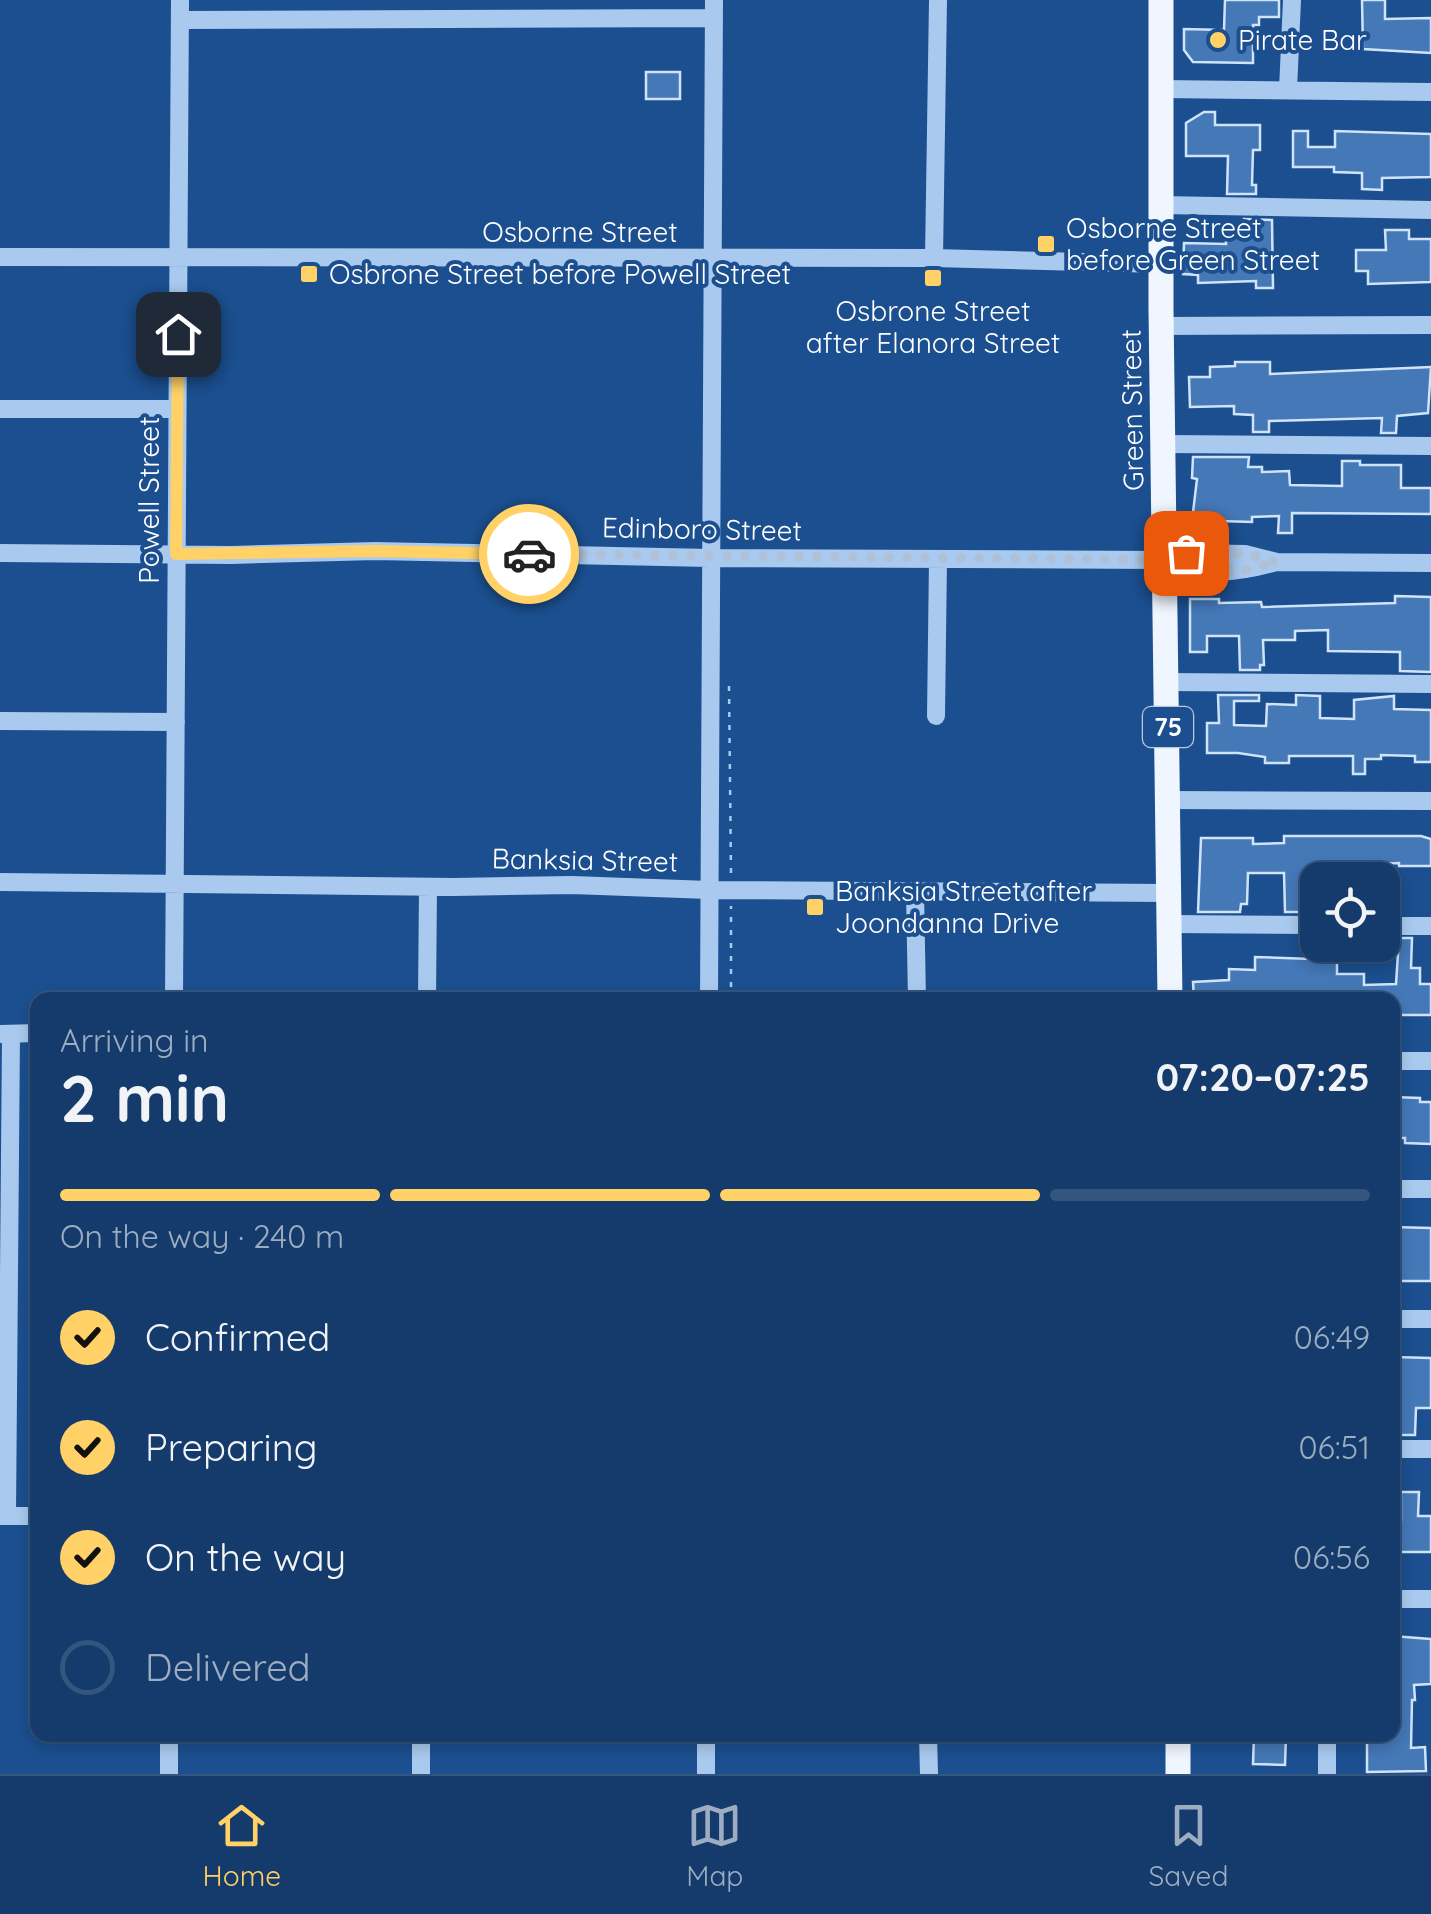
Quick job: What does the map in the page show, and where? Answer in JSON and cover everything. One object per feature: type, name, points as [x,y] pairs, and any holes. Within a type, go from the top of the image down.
[{"type":"main road","name":"Green Street","points":[[1161,0],[1160,264],[1170,992]]},
{"type":"main road","points":[[1178,1742],[1178,1774]]},
{"type":"street","name":"Powell Street","points":[[174,992],[180,0]]},
{"type":"street","points":[[934,258],[938,0]]},
{"type":"street","points":[[1288,90],[1292,0]]},
{"type":"street","points":[[180,20],[446,9],[714,9],[709,992]]},
{"type":"street","points":[[1160,89],[1431,92]]},
{"type":"street","points":[[1160,206],[1431,210]]},
{"type":"street","name":"Osborne Street","points":[[0,256],[934,258],[1160,264]]},
{"type":"street","points":[[1161,326],[1431,326]]},
{"type":"street","points":[[0,409],[178,409]]},
{"type":"street","points":[[1163,444],[1431,446]]},
{"type":"street","name":"Edinboro Street","points":[[0,553],[375,551],[710,558],[1163,560],[1186,571],[1248,570],[1277,562],[1431,563]]},
{"type":"street","points":[[936,716],[938,559]]},
{"type":"street","points":[[1167,682],[1431,684]]},
{"type":"street","points":[[0,721],[176,722]]},
{"type":"street","points":[[1168,800],[1431,802]]},
{"type":"street","name":"Banksia Street","points":[[0,882],[1169,893]]},
{"type":"street","points":[[427,992],[428,887]]},
{"type":"street","points":[[915,892],[917,992]]},
{"type":"street","points":[[1170,924],[1300,925]]},
{"type":"street","points":[[1400,926],[1431,926]]},
{"type":"street","points":[[6,1034],[3,1516],[30,1516]]},
{"type":"street","points":[[1400,1060],[1431,1061]]},
{"type":"street","points":[[1400,1189],[1431,1189]]},
{"type":"street","points":[[1400,1319],[1431,1319]]},
{"type":"street","points":[[1400,1449],[1431,1449]]},
{"type":"street","points":[[1400,1599],[1431,1598]]},
{"type":"street","points":[[169,1742],[169,1774]]},
{"type":"street","points":[[420,1774],[421,1742]]},
{"type":"street","points":[[706,1742],[706,1774]]},
{"type":"street","points":[[928,1742],[929,1774]]},
{"type":"street","points":[[1327,1742],[1327,1774]]},
{"type":"building","name":"Pirate Bar","points":[[1225,0],[1279,0],[1279,17],[1259,17],[1259,25],[1253,25],[1253,63],[1193,62],[1184,50],[1184,29],[1224,30]]},
{"type":"building","points":[[1362,0],[1385,0],[1385,19],[1431,18],[1431,53],[1363,49]]},
{"type":"building","points":[[646,72],[680,72],[680,99],[646,99]]},
{"type":"building","points":[[1204,112],[1215,112],[1215,125],[1260,125],[1260,150],[1253,150],[1252,185],[1256,185],[1256,194],[1227,194],[1228,156],[1186,156],[1186,123]]},
{"type":"building","points":[[1293,131],[1308,131],[1308,147],[1335,147],[1335,131],[1431,134],[1431,177],[1382,178],[1382,190],[1362,189],[1362,173],[1334,172],[1334,167],[1293,167]]},
{"type":"building","points":[[1244,219],[1272,220],[1273,288],[1256,288],[1256,281],[1198,283],[1198,275],[1183,274],[1184,243],[1226,244],[1226,234],[1244,235]]},
{"type":"building","points":[[1385,230],[1409,230],[1409,239],[1431,239],[1431,282],[1368,284],[1368,271],[1356,271],[1356,250],[1386,250]]},
{"type":"building","points":[[1235,362],[1270,362],[1270,374],[1431,367],[1428,413],[1397,416],[1396,433],[1381,433],[1382,418],[1269,421],[1269,432],[1253,432],[1253,415],[1234,414],[1234,406],[1190,407],[1189,377],[1210,377],[1210,367],[1235,366]]},
{"type":"building","points":[[1193,457],[1249,457],[1248,467],[1262,467],[1262,472],[1289,471],[1290,485],[1342,486],[1342,461],[1401,465],[1401,488],[1431,488],[1431,514],[1292,513],[1292,533],[1278,533],[1279,516],[1252,517],[1252,522],[1220,521],[1220,530],[1191,529],[1197,479],[1192,478]]},
{"type":"building","points":[[1395,596],[1431,597],[1431,672],[1400,671],[1400,652],[1328,651],[1328,630],[1295,631],[1295,640],[1263,640],[1264,665],[1260,665],[1260,670],[1240,670],[1239,636],[1207,636],[1207,652],[1190,652],[1190,599],[1261,602],[1262,607],[1395,603]]},
{"type":"building","points":[[1218,695],[1259,695],[1259,701],[1234,701],[1234,725],[1266,726],[1267,704],[1296,705],[1296,695],[1320,696],[1320,718],[1354,719],[1354,700],[1394,696],[1394,709],[1431,710],[1431,762],[1415,762],[1415,756],[1381,755],[1381,759],[1365,759],[1365,774],[1353,774],[1353,756],[1289,756],[1289,763],[1265,763],[1265,757],[1207,753],[1207,723],[1219,723]]},
{"type":"building","points":[[1284,836],[1421,836],[1431,839],[1431,866],[1400,866],[1400,862],[1300,862],[1300,912],[1285,912],[1284,873],[1248,873],[1247,904],[1241,904],[1240,912],[1198,912],[1201,838],[1253,838],[1253,844],[1284,843]]},
{"type":"building","points":[[1400,938],[1412,938],[1411,968],[1420,968],[1420,984],[1431,984],[1431,1015],[1400,1015],[1400,992],[1194,992],[1193,982],[1229,980],[1229,969],[1255,970],[1255,957],[1337,962],[1337,974],[1364,974],[1364,985],[1396,984]]},
{"type":"building","points":[[1400,1097],[1431,1102],[1431,1144],[1405,1143],[1405,1138],[1400,1138]]},
{"type":"building","points":[[1400,1227],[1431,1228],[1431,1281],[1400,1281]]},
{"type":"building","points":[[1400,1357],[1431,1358],[1431,1408],[1416,1408],[1415,1435],[1400,1435]]},
{"type":"building","points":[[1401,1492],[1419,1492],[1418,1516],[1431,1516],[1431,1552],[1400,1552]]},
{"type":"building","points":[[1400,1637],[1431,1639],[1431,1684],[1414,1685],[1412,1700],[1411,1748],[1425,1747],[1426,1771],[1367,1772],[1367,1742],[1400,1742]]},
{"type":"building","points":[[1254,1742],[1286,1742],[1285,1765],[1253,1764]]},
{"type":"way so far","points":[[529,554],[1163,560],[1186,571],[1248,570],[1277,562],[1246,554],[1186,553]]},
{"type":"place","name":"Pirate Bar","points":[[1218,40]]},
{"type":"place","name":"Osborne Street before Green Street","points":[[1046,244]]},
{"type":"place","name":"Osbrone Street before Powell Street","points":[[309,274]]},
{"type":"place","name":"Osbrone Street after Elanora Street","points":[[933,278]]},
{"type":"place","name":"Banksia Street after Joondanna Drive","points":[[815,907]]},
{"type":"route","points":[[178,334],[176,554],[375,551],[529,554]]}]
